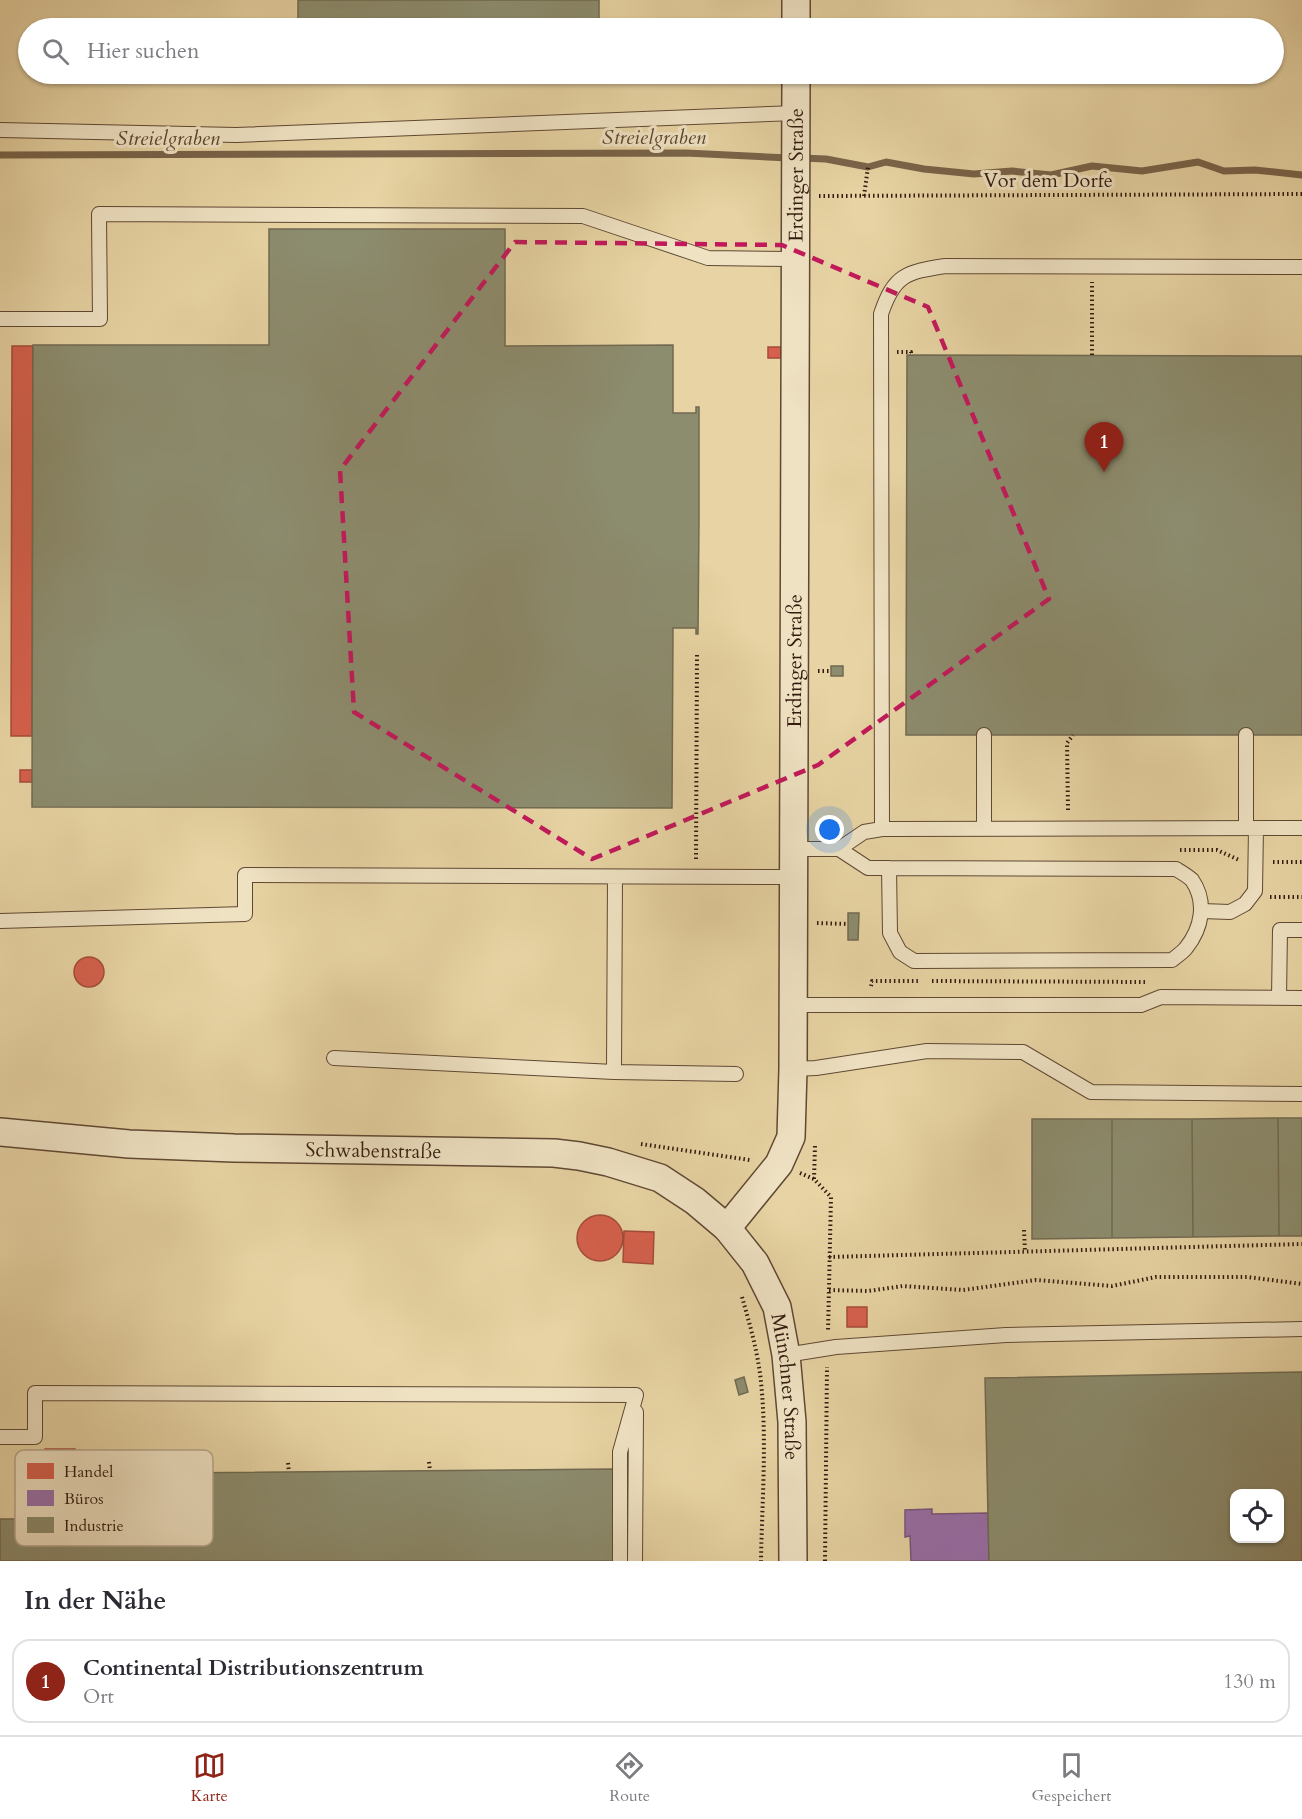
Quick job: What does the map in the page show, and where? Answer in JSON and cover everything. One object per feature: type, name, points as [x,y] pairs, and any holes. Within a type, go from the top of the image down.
[{"type":"street","points":[[796,0],[796,18]]},
{"type":"street","name":"Erdinger Straße","points":[[727,1228],[779,1164],[791,1137],[796,84]]},
{"type":"street","name":"Schwabenstraße","points":[[0,1132],[176,1146],[522,1151],[579,1156],[628,1167],[660,1178],[695,1201],[727,1228]]},
{"type":"street","name":"Münchner Straße","points":[[727,1228],[755,1263],[777,1307],[786,1355],[792,1422],[793,1561]]},
{"type":"lane","points":[[0,130],[236,135],[796,126]]},
{"type":"lane","points":[[0,319],[100,319],[99,214],[583,216],[708,258],[794,259]]},
{"type":"lane","points":[[882,829],[881,314],[888,294],[901,278],[919,270],[945,266],[1302,267]]},
{"type":"lane","points":[[984,735],[984,829]]},
{"type":"lane","points":[[1202,911],[1230,912],[1245,904],[1255,891],[1246,735]]},
{"type":"lane","points":[[839,849],[864,832],[882,829],[1302,828]]},
{"type":"lane","points":[[793,849],[839,849],[868,868],[889,868],[1176,869],[1191,878],[1202,911],[1198,930],[1186,949],[1172,960],[914,961],[900,952],[890,933],[889,868]]},
{"type":"lane","points":[[0,921],[245,914],[245,875],[793,878]]},
{"type":"lane","points":[[614,1072],[615,877]]},
{"type":"lane","points":[[1279,998],[1280,930],[1302,930]]},
{"type":"lane","points":[[793,1005],[1141,1005],[1161,997],[1302,998]]},
{"type":"lane","points":[[793,1069],[816,1068],[927,1051],[1023,1052],[1090,1092],[1302,1094]]},
{"type":"lane","points":[[334,1058],[614,1072],[736,1074]]},
{"type":"lane","points":[[786,1355],[828,1348],[1006,1335],[1302,1329]]},
{"type":"lane","points":[[0,1437],[35,1437],[35,1392],[636,1395]]},
{"type":"lane","points":[[621,1561],[620,1452],[636,1395]]},
{"type":"lane","points":[[635,1561],[636,1395]]},
{"type":"path","points":[[864,196],[868,167]]},
{"type":"path","name":"Vor dem Dorfe","points":[[795,190],[864,196],[1302,194]]},
{"type":"path","points":[[1092,267],[1092,355]]},
{"type":"path","points":[[696,877],[697,654]]},
{"type":"path","points":[[817,671],[831,671]]},
{"type":"path","points":[[1067,743],[1074,735]]},
{"type":"path","points":[[816,923],[848,924]]},
{"type":"path","points":[[779,1164],[814,1179],[831,1197],[825,1561]]},
{"type":"path","points":[[1024,1230],[1025,1252]]},
{"type":"path","points":[[829,1257],[1302,1244]]},
{"type":"path","points":[[829,1290],[868,1291],[903,1286],[963,1290],[1036,1280],[1112,1286],[1156,1276],[1248,1277],[1302,1284]]},
{"type":"path","points":[[740,1287],[753,1334],[761,1382],[764,1440],[761,1561]]},
{"type":"path","points":[[429,1462],[430,1471]]},
{"type":"path","points":[[288,1463],[289,1472]]},
{"type":"highlighted area","points":[[515,242],[782,245],[928,307],[1049,599],[818,765],[592,859],[354,712],[340,470]]},
{"type":"building: Handel","points":[[12,346],[33,346],[32,736],[11,736]]},
{"type":"building: Handel","points":[[768,347],[781,347],[781,358],[768,358]]},
{"type":"building: Handel","points":[[20,770],[32,770],[32,782],[20,782]]},
{"type":"building: Handel","points":[[89,957],[99,962],[104,972],[99,982],[89,987],[79,982],[74,972],[79,962]]},
{"type":"building: Handel","points":[[600,1215],[616,1222],[623,1238],[616,1254],[600,1261],[584,1254],[577,1238],[584,1222]]},
{"type":"building: Handel","points":[[624,1231],[654,1232],[653,1264],[623,1262]]},
{"type":"building: Handel","points":[[847,1307],[867,1307],[867,1327],[847,1327]]},
{"type":"building: Handel","points":[[45,1449],[75,1449],[75,1450]]},
{"type":"building: Büros","points":[[932,1509],[932,1514],[988,1513],[989,1561],[911,1561],[910,1536],[905,1537],[905,1510]]},
{"type":"building: Industrie","points":[[298,0],[599,0],[599,18],[298,18]]},
{"type":"building: Industrie","points":[[269,229],[505,229],[505,346],[673,345],[673,413],[696,413],[696,407],[699,407],[699,518],[698,634],[696,634],[696,628],[673,628],[672,808],[32,807],[33,345],[269,345]]},
{"type":"building: Industrie","points":[[907,355],[1302,356],[1302,735],[906,735]]},
{"type":"building: Industrie","points":[[831,666],[843,666],[843,676],[831,676]]},
{"type":"building: Industrie","points":[[848,913],[859,913],[858,940],[848,940]]},
{"type":"building: Industrie","points":[[1278,1118],[1279,1236],[1193,1237],[1192,1119]]},
{"type":"building: Industrie","points":[[1278,1118],[1302,1118],[1302,1236],[1279,1236]]},
{"type":"building: Industrie","points":[[1032,1119],[1112,1119],[1112,1238],[1032,1239]]},
{"type":"building: Industrie","points":[[1112,1119],[1192,1119],[1193,1237],[1112,1238]]},
{"type":"building: Industrie","points":[[1302,1372],[1302,1561],[989,1561],[985,1378]]},
{"type":"building: Industrie","points":[[744,1377],[748,1392],[739,1395],[735,1380]]},
{"type":"building: Industrie","points":[[613,1469],[614,1561],[0,1561],[0,1519],[15,1519],[15,1546],[213,1546],[213,1473]]},
{"type":"waterway","name":"Streielgraben","points":[[0,155],[686,153],[789,158]]},
{"type":"waterway","name":"Streielgraben","points":[[800,158],[826,159],[868,167],[886,162],[924,169],[974,174],[1012,171],[1051,175],[1092,166],[1142,171],[1198,162],[1224,171],[1255,170],[1302,175]]},
{"type":"place","name":"Continental Distributionszentrum","points":[[1104,472]]}]
